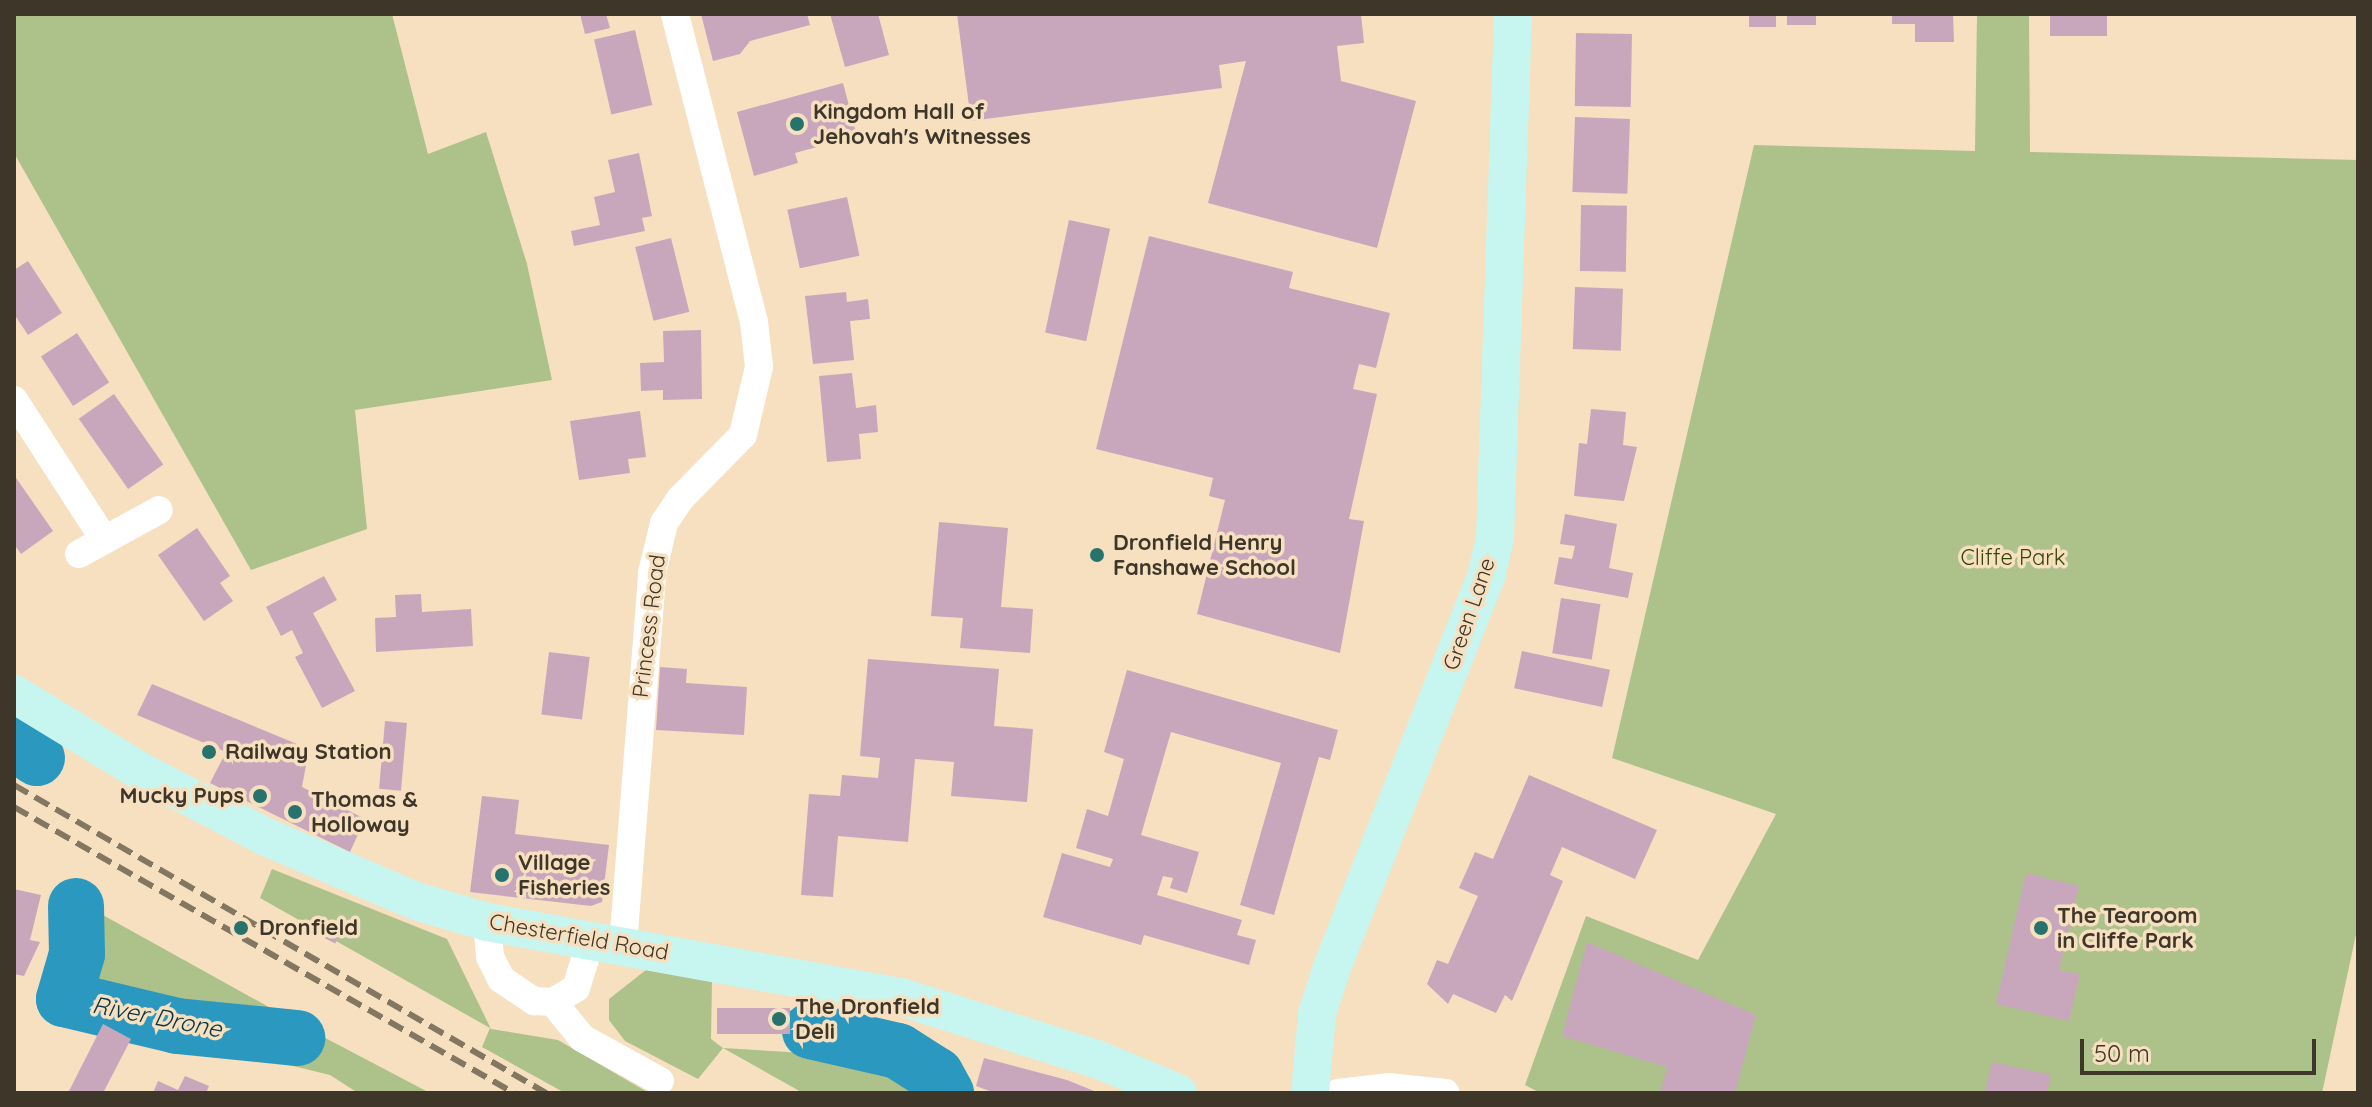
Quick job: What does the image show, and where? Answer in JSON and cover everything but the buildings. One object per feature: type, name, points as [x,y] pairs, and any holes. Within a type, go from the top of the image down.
[{"type":"main road","name":"Green Lane","points":[[1310,1093],[1317,1014],[1331,970],[1486,577],[1495,538],[1513,14]]},
{"type":"main road","name":"Chesterfield Road","points":[[14,694],[142,772],[266,837],[416,901],[487,922],[901,997],[1097,1059],[1178,1093]]},
{"type":"street","name":"Princess Road","points":[[553,1002],[576,988],[607,942],[652,573],[673,511],[743,435],[759,367],[754,322],[675,14]]},
{"type":"street","points":[[14,400],[104,539]]},
{"type":"street","points":[[79,554],[159,510]]},
{"type":"street","points":[[487,922],[490,957],[501,979],[516,993],[553,1002],[582,1038],[660,1081]]},
{"type":"street","points":[[1338,1093],[1388,1087],[1446,1093]]},
{"type":"green space","points":[[14,14],[392,14],[428,154],[486,132],[527,264],[552,380],[355,410],[367,529],[251,570],[14,153]]},
{"type":"green space","name":"Cliffe Park","points":[[1977,14],[2029,14],[2030,152],[2358,160],[2358,925],[2322,1093],[1540,1093],[1525,1085],[1586,916],[1698,960],[1776,814],[1612,758],[1754,145],[1975,151]]},
{"type":"green space","points":[[272,869],[447,939],[491,1029],[558,1040],[649,1093],[565,1093],[482,1047],[490,1028],[260,898]]},
{"type":"green space","points":[[65,894],[430,1093],[358,1093],[330,1075],[47,1006]]},
{"type":"green space","points":[[646,970],[712,981],[711,1039],[723,1048],[698,1079],[625,1041],[609,1020],[609,999]]},
{"type":"green space","points":[[810,1031],[852,1038],[898,1051],[936,1075],[946,1093],[803,1093],[723,1048],[805,1053]]},
{"type":"waterway","name":"River Drone","points":[[14,742],[37,758]]},
{"type":"waterway","name":"River Drone","points":[[76,906],[77,954],[64,999],[177,1026],[297,1038]]},
{"type":"waterway","name":"River Drone","points":[[810,1031],[898,1051],[936,1075],[946,1093]]},
{"type":"railway","points":[[14,785],[546,1093]]},
{"type":"railway","points":[[14,807],[514,1093]]},
{"type":"place","name":"Kingdom Hall of Jehovah's Witnesses","points":[[797,124]]},
{"type":"place","name":"Dronfield Henry Fanshawe School","points":[[1097,555]]},
{"type":"place","name":"Railway Station","points":[[209,752]]},
{"type":"place","name":"Mucky Pups","points":[[260,796]]},
{"type":"place","name":"Thomas & Holloway","points":[[295,812]]},
{"type":"place","name":"Village Fisheries","points":[[502,875]]},
{"type":"place","name":"Dronfield","points":[[241,928]]},
{"type":"place","name":"The Tearoom in Cliffe Park","points":[[2041,928]]},
{"type":"place","name":"The Dronfield Deli","points":[[779,1019]]}]
